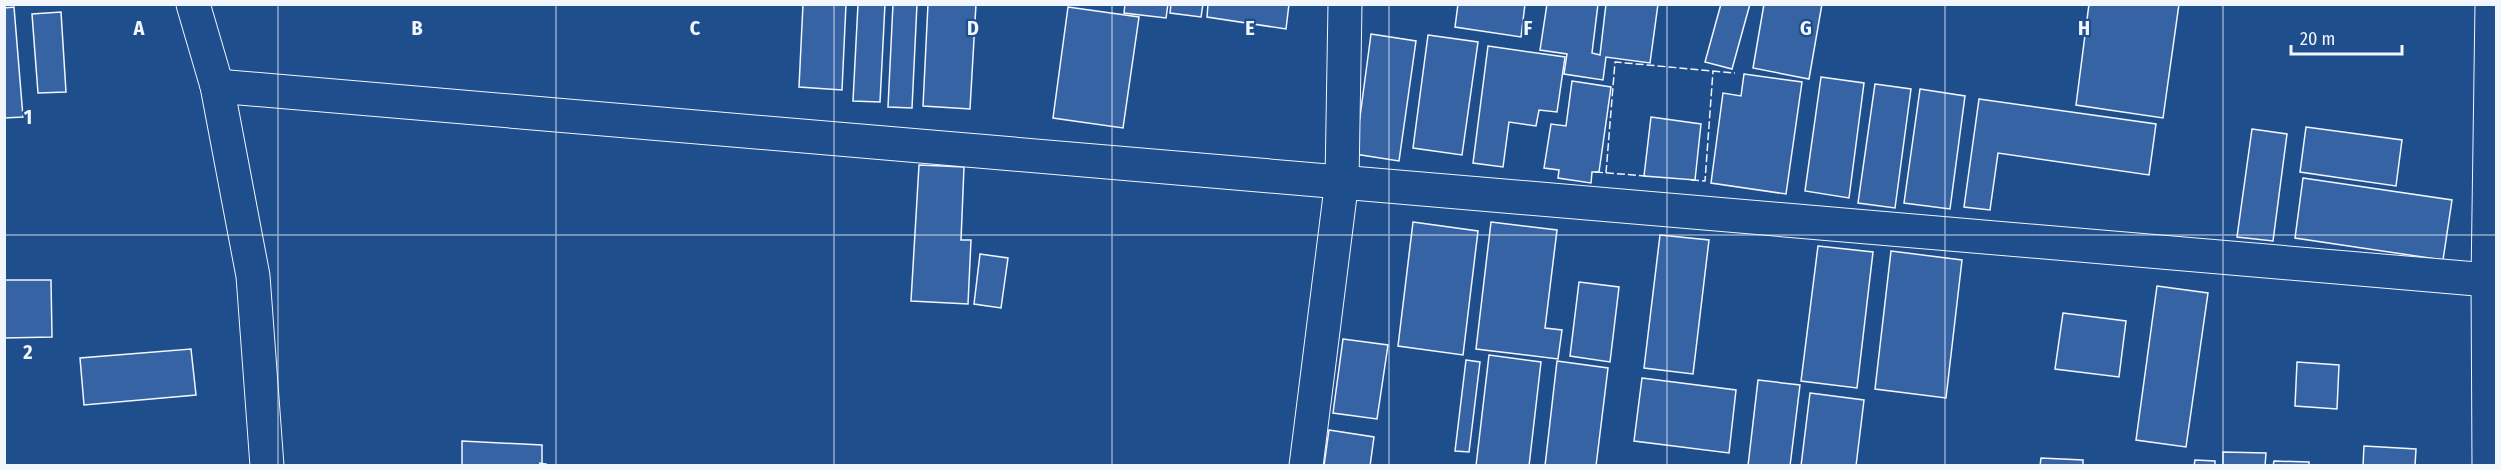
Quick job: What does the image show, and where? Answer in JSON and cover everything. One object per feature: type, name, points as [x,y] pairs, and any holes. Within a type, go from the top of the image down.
[{"type":"street","points":[[193,4],[216,86],[253,276],[267,465]]},
{"type":"street","points":[[1306,465],[1342,180],[1345,4]]},
{"type":"street","points":[[2489,465],[2488,280],[2492,4]]},
{"type":"street","points":[[216,86],[1342,180],[2488,280]]},
{"type":"building","points":[[803,4],[846,4],[842,90],[799,87]]},
{"type":"building","points":[[858,4],[885,4],[880,102],[853,101]]},
{"type":"building","points":[[893,4],[917,4],[912,108],[888,107]]},
{"type":"building","points":[[928,4],[976,4],[970,109],[923,106]]},
{"type":"building","points":[[1125,4],[1168,4],[1166,18],[1124,13]]},
{"type":"building","points":[[1171,4],[1203,4],[1201,17],[1170,13]]},
{"type":"building","points":[[1208,4],[1289,4],[1286,29],[1207,17]]},
{"type":"building","points":[[1458,4],[1525,4],[1521,37],[1455,27]]},
{"type":"building","points":[[1547,4],[1598,4],[1592,53],[1600,55],[1606,4],[1658,4],[1650,63],[1606,57],[1603,80],[1564,74],[1567,54],[1540,50]]},
{"type":"building","points":[[1721,4],[1750,4],[1732,69],[1705,62]]},
{"type":"building","points":[[1764,4],[1822,4],[1809,79],[1753,68]]},
{"type":"building","points":[[2089,4],[2179,4],[2163,118],[2076,105]]},
{"type":"building","points":[[14,7],[23,117],[4,118],[4,8]]},
{"type":"building","points":[[1068,7],[1139,17],[1123,128],[1053,118]]},
{"type":"building","points":[[61,12],[66,92],[38,93],[32,14]]},
{"type":"building","points":[[1371,34],[1416,41],[1399,161],[1355,154]]},
{"type":"building","points":[[1428,35],[1478,42],[1462,155],[1413,148]]},
{"type":"building","points":[[1488,46],[1565,57],[1557,112],[1539,110],[1536,126],[1509,122],[1503,167],[1473,163]]},
{"type":"building","points":[[1744,74],[1802,82],[1786,194],[1711,183],[1723,93],[1741,96]]},
{"type":"building","points":[[1821,77],[1864,83],[1849,198],[1805,191]]},
{"type":"building","points":[[1572,81],[1611,87],[1599,172],[1592,172],[1591,183],[1558,178],[1559,170],[1544,168],[1551,124],[1566,126]]},
{"type":"building","points":[[1875,84],[1911,89],[1895,208],[1858,203]]},
{"type":"building","points":[[1920,89],[1965,96],[1950,209],[1904,203]]},
{"type":"building","points":[[1979,99],[2156,124],[2149,175],[1998,153],[1990,210],[1964,207]]},
{"type":"building","points":[[1651,117],[1701,124],[1695,180],[1644,176]]},
{"type":"building","points":[[2306,127],[2402,140],[2396,186],[2300,172]]},
{"type":"building","points":[[2252,129],[2287,134],[2273,241],[2237,237]]},
{"type":"building","points":[[919,165],[964,167],[961,240],[971,240],[968,304],[911,301]]},
{"type":"building","points":[[2303,178],[2452,200],[2443,260],[2295,238]]},
{"type":"building","points":[[1413,222],[1478,231],[1463,355],[1398,346]]},
{"type":"building","points":[[1491,222],[1557,230],[1545,328],[1562,330],[1558,359],[1476,349]]},
{"type":"building","points":[[1660,235],[1709,240],[1693,374],[1644,368]]},
{"type":"building","points":[[1818,246],[1873,252],[1857,388],[1801,381]]},
{"type":"building","points":[[1891,251],[1962,260],[1946,398],[1875,389]]},
{"type":"building","points":[[980,254],[1008,258],[1001,308],[974,304]]},
{"type":"building","points":[[4,280],[51,280],[52,337],[4,338]]},
{"type":"building","points":[[1579,282],[1619,287],[1610,362],[1570,356]]},
{"type":"building","points":[[2157,286],[2208,293],[2186,447],[2136,440]]},
{"type":"building","points":[[2063,313],[2126,321],[2119,377],[2055,369]]},
{"type":"building","points":[[1343,339],[1388,345],[1377,419],[1333,413]]},
{"type":"building","points":[[191,349],[196,395],[84,405],[80,358]]},
{"type":"building","points":[[1489,355],[1541,362],[1529,466],[1476,466]]},
{"type":"building","points":[[1466,360],[1480,362],[1469,452],[1455,451]]},
{"type":"building","points":[[1557,361],[1608,368],[1596,466],[1545,466]]},
{"type":"building","points":[[2297,362],[2339,365],[2337,409],[2295,406]]},
{"type":"building","points":[[1642,378],[1736,390],[1729,453],[1634,441]]},
{"type":"building","points":[[1758,380],[1800,385],[1790,466],[1748,466]]},
{"type":"building","points":[[1810,393],[1864,400],[1856,466],[1801,466]]},
{"type":"building","points":[[1329,430],[1374,437],[1370,466],[1324,466]]},
{"type":"building","points":[[462,441],[542,445],[542,463],[539,466],[462,466]]},
{"type":"building","points":[[2364,446],[2416,449],[2415,466],[2363,466]]},
{"type":"building","points":[[2223,452],[2266,453],[2265,466],[2223,466]]},
{"type":"building","points":[[2041,458],[2083,460],[2083,466],[2040,466]]},
{"type":"building","points":[[2195,460],[2215,461],[2215,466],[2194,466]]},
{"type":"building","points":[[2274,461],[2309,462],[2309,466],[2273,466]]},
{"type":"fence","points":[[1606,173],[1615,62],[1735,73]]},
{"type":"fence","points":[[1691,180],[1705,181],[1713,71]]},
{"type":"fence","points":[[1595,172],[1646,176]]},
{"type":"fence","points":[[539,463],[559,466]]}]
